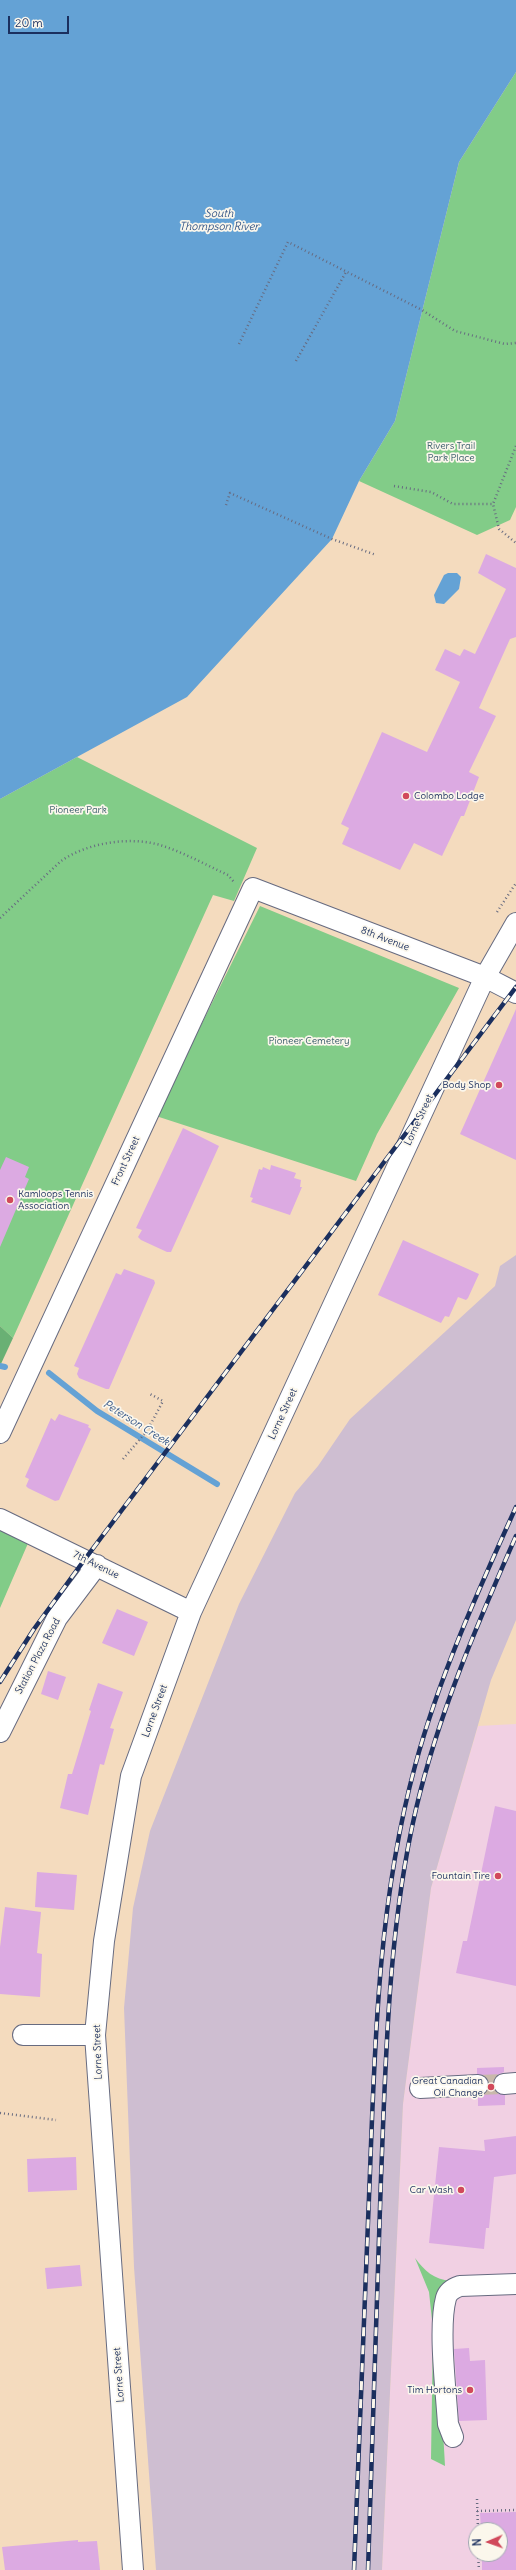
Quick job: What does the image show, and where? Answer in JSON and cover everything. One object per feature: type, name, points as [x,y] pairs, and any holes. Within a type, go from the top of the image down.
[{"type":"street","name":"8th Avenue","points":[[253,888],[485,977],[516,993]]},
{"type":"street","name":"Front Street","points":[[0,1433],[253,888]]},
{"type":"street","name":"Lorne Street","points":[[133,2570],[95,2035],[104,1941],[132,1776],[191,1612],[485,977],[516,924]]},
{"type":"street","name":"7th Avenue","points":[[0,1519],[191,1612]]},
{"type":"street","name":"Station Plaza Road","points":[[0,1732],[57,1618],[97,1565]]},
{"type":"street","points":[[23,2036],[95,2035]]},
{"type":"street","points":[[420,2088],[478,2085]]},
{"type":"street","points":[[453,2437],[448,2424],[447,2409],[443,2326],[446,2296],[453,2288],[460,2286],[516,2284]]},
{"type":"path","points":[[239,344],[288,242],[422,310],[455,331],[505,344],[516,343]]},
{"type":"path","points":[[296,361],[346,272]]},
{"type":"path","points":[[516,446],[494,504],[499,529],[516,543]]},
{"type":"path","points":[[394,486],[431,492],[453,504],[494,504]]},
{"type":"path","points":[[226,505],[230,493],[332,539],[376,555]]},
{"type":"path","points":[[123,1459],[147,1431],[163,1401],[150,1394]]},
{"type":"path","points":[[0,2113],[56,2120]]},
{"type":"path","points":[[477,2499],[478,2522]]},
{"type":"path","points":[[477,2511],[516,2510]]},
{"type":"shaded area","points":[[516,1255],[516,1620],[491,1680],[431,1888],[403,2104],[382,2570],[156,2570],[134,2267],[124,2008],[133,1908],[150,1831],[239,1604],[295,1493],[318,1466],[350,1419],[495,1286],[500,1266]]},
{"type":"shaded area","points":[[516,1724],[516,2570],[382,2570],[403,2104],[431,1888],[478,1726]]},
{"type":"green space","name":"Rivers Trail Park Place","points":[[516,72],[516,507],[510,520],[477,535],[359,481],[395,421],[459,162]]},
{"type":"green space","name":"Pioneer Park","points":[[77,757],[257,848],[234,901],[213,895],[13,1338],[0,1326],[0,799]]},
{"type":"green space","name":"Pioneer Cemetery","points":[[260,906],[459,988],[377,1134],[356,1181],[156,1116]]},
{"type":"green space","points":[[0,1326],[13,1338],[0,1366]]},
{"type":"green space","points":[[0,1528],[29,1541],[0,1608]]},
{"type":"green space","points":[[415,2258],[430,2274],[451,2281],[440,2288],[436,2305],[445,2466],[431,2459],[433,2330],[429,2292]]},
{"type":"water","name":"South Thompson River","points":[[0,0],[516,0],[516,72],[459,162],[395,421],[359,481],[332,539],[187,697],[0,799]]},
{"type":"water","points":[[448,573],[457,573],[461,577],[459,589],[444,604],[436,603],[434,595],[444,575]]},
{"type":"building","points":[[486,554],[516,568],[516,637],[510,639],[479,708],[496,716],[469,772],[479,777],[464,816],[461,816],[442,856],[414,843],[400,870],[342,844],[349,828],[341,824],[382,732],[427,752],[460,682],[435,670],[445,649],[460,656],[464,649],[475,654],[506,589],[478,573]]},
{"type":"building","name":"Body Shop","points":[[516,1009],[516,1160],[460,1134]]},
{"type":"building","points":[[183,1128],[219,1146],[171,1252],[167,1252],[141,1240],[138,1237],[142,1230],[136,1228]]},
{"type":"building","name":"Kamloops Tennis Association","points":[[6,1157],[29,1167],[25,1177],[29,1179],[0,1247],[0,1170]]},
{"type":"building","points":[[271,1165],[296,1173],[294,1178],[301,1180],[300,1187],[302,1187],[290,1215],[251,1202],[253,1198],[250,1197],[259,1169],[262,1170],[263,1167],[270,1170]]},
{"type":"building","points":[[403,1240],[479,1274],[468,1298],[466,1300],[458,1297],[449,1317],[445,1316],[441,1323],[378,1295]]},
{"type":"building","points":[[124,1269],[154,1280],[155,1283],[109,1389],[106,1389],[79,1378],[77,1374],[79,1368],[74,1366],[116,1273],[121,1275]]},
{"type":"building","points":[[59,1414],[89,1425],[88,1427],[91,1429],[59,1500],[55,1501],[28,1488],[26,1486],[29,1479],[25,1477],[51,1418],[55,1421]]},
{"type":"building","points":[[117,1609],[148,1622],[134,1656],[102,1643]]},
{"type":"building","points":[[48,1671],[66,1677],[58,1700],[41,1694]]},
{"type":"building","points":[[98,1683],[123,1692],[110,1728],[114,1729],[104,1765],[100,1764],[88,1815],[60,1808],[68,1774],[72,1774],[91,1711],[89,1710]]},
{"type":"building","name":"Fountain Tire","points":[[495,1806],[516,1811],[516,1986],[456,1973],[463,1941],[467,1941]]},
{"type":"building","points":[[37,1872],[77,1875],[74,1910],[35,1907]]},
{"type":"building","points":[[5,1907],[41,1912],[37,1953],[42,1954],[40,1997],[0,1994],[0,1947]]},
{"type":"building","name":"Great Canadian Oil Change","points":[[504,2067],[504,2072],[497,2075],[493,2085],[495,2091],[505,2095],[505,2105],[478,2106],[478,2097],[485,2094],[489,2085],[487,2078],[477,2074],[477,2068]]},
{"type":"building","name":"Car Wash","points":[[516,2136],[516,2174],[494,2177],[489,2228],[486,2228],[484,2249],[429,2243],[439,2147],[485,2151],[484,2140]]},
{"type":"building","points":[[76,2157],[77,2190],[28,2192],[27,2159]]},
{"type":"building","points":[[80,2265],[82,2286],[47,2289],[45,2268]]},
{"type":"building","name":"Tim Hortons","points":[[469,2348],[470,2361],[485,2360],[487,2420],[459,2421],[454,2349]]},
{"type":"building","points":[[516,2512],[516,2570],[482,2570],[482,2562],[508,2562],[508,2522],[481,2522],[480,2513]]},
{"type":"building","points":[[78,2540],[78,2542],[97,2541],[100,2570],[5,2570],[2,2547]]},
{"type":"waterway","name":"Peterson Creek","points":[[0,1366],[5,1367]]},
{"type":"waterway","name":"Peterson Creek","points":[[49,1373],[97,1411],[217,1484]]},
{"type":"tunnel","points":[[478,2085],[504,2084]]},
{"type":"railway","points":[[0,1682],[34,1629],[85,1559],[516,987]]},
{"type":"railway","points":[[354,2570],[374,2069],[381,1968],[393,1866],[415,1766],[447,1667],[516,1507]]},
{"type":"railway","points":[[368,2570],[387,2039],[399,1900],[416,1809],[435,1739],[473,1637],[516,1536]]},
{"type":"place","name":"Colombo Lodge","points":[[406,796]]},
{"type":"place","name":"Body Shop","points":[[499,1085]]},
{"type":"place","name":"Kamloops Tennis Association","points":[[10,1200]]},
{"type":"place","name":"Fountain Tire","points":[[498,1876]]},
{"type":"place","name":"Great Canadian Oil Change","points":[[491,2087]]},
{"type":"place","name":"Car Wash","points":[[461,2190]]},
{"type":"place","name":"Tim Hortons","points":[[470,2390]]}]
